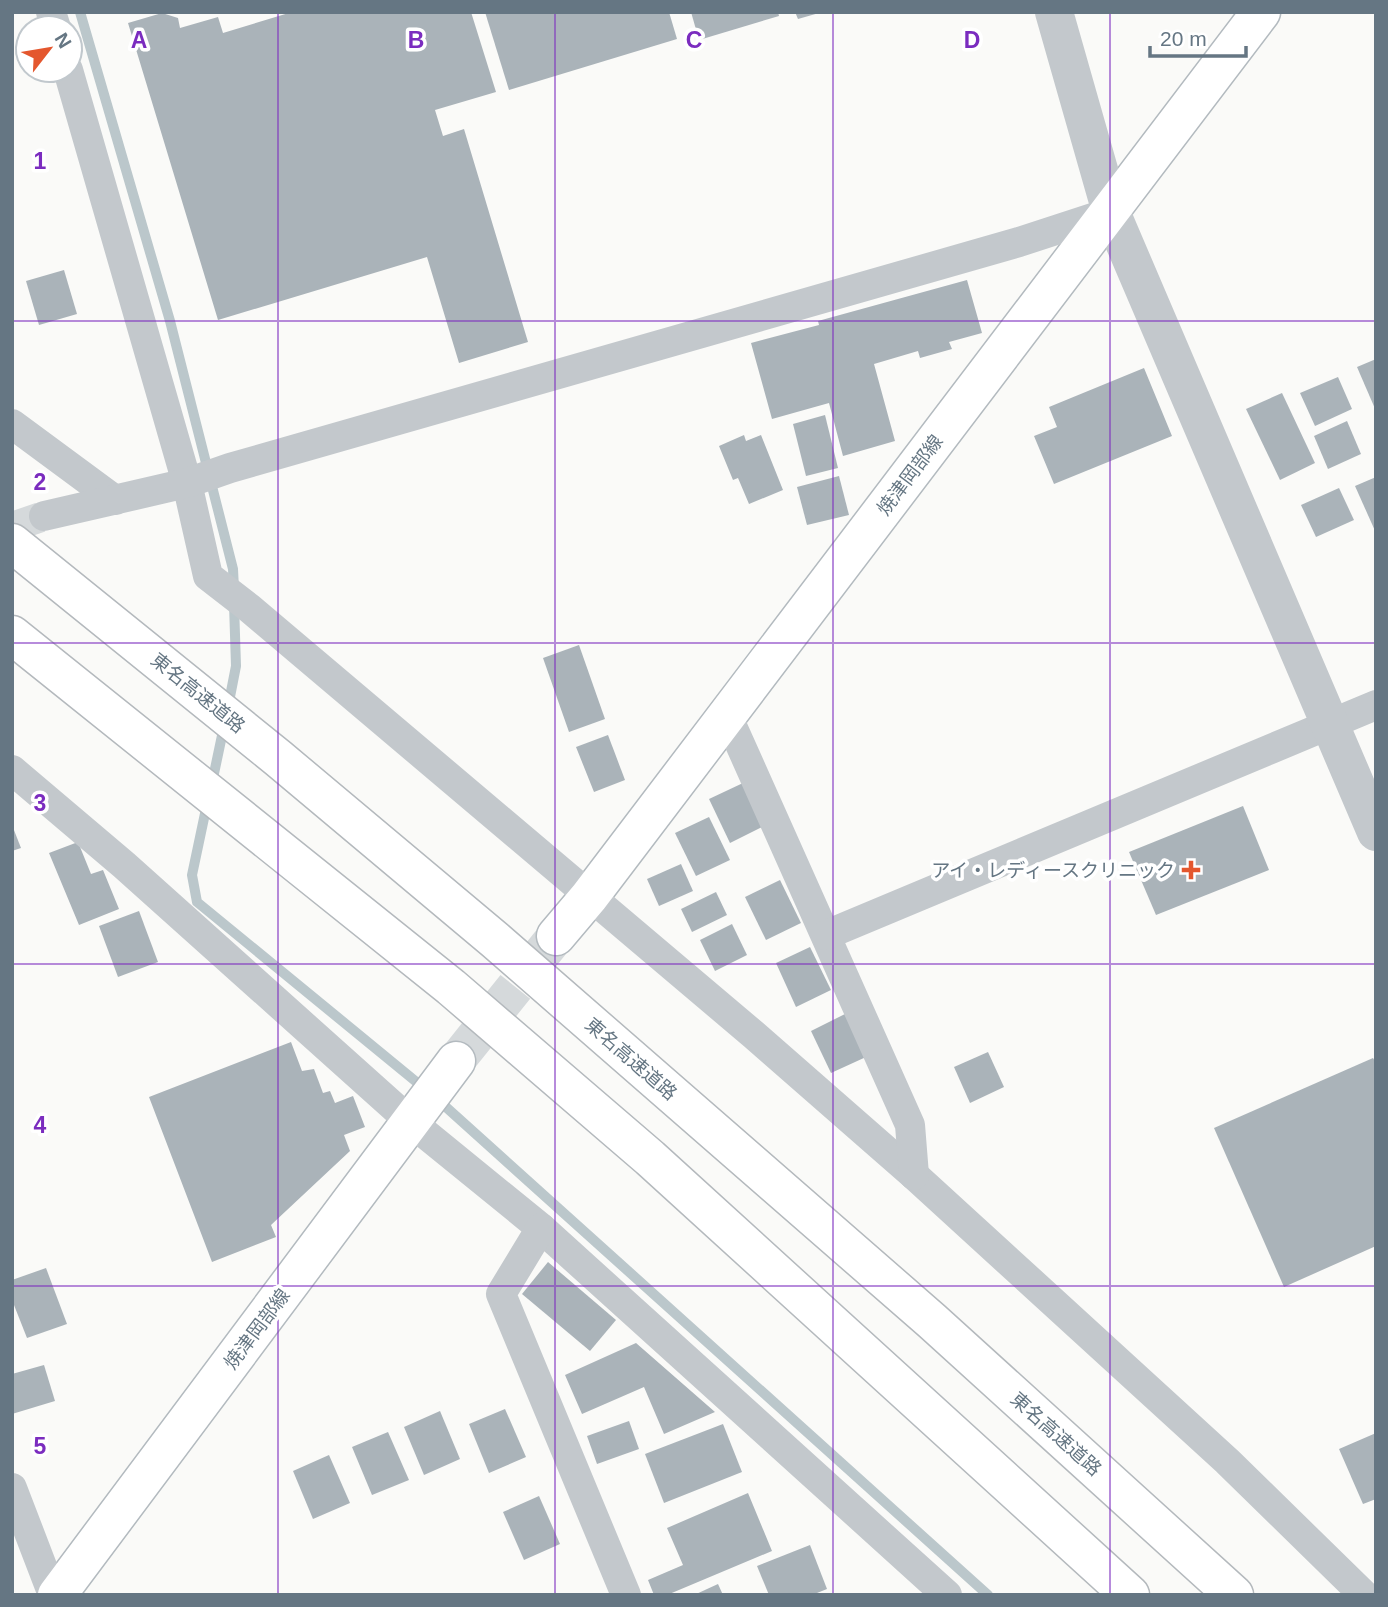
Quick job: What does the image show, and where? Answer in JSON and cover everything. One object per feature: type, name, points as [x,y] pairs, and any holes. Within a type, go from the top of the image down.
[{"type":"main road","name":"焼津岡部線","points":[[556,936],[589,897],[1261,12]]},
{"type":"main road","name":"東名高速道路","points":[[12,543],[278,758],[495,940],[932,1321],[1234,1595]]},
{"type":"main road","points":[[12,635],[462,996],[650,1158],[1130,1595]]},
{"type":"main road","name":"焼津岡部線","points":[[55,1595],[456,1061]]},
{"type":"street","points":[[1054,12],[1111,212],[1376,832]]},
{"type":"street","points":[[72,84],[187,482],[208,576],[754,1035],[914,1175],[1227,1461],[1364,1595]]},
{"type":"street","points":[[44,516],[187,482],[1019,242],[1111,212]]},
{"type":"street","points":[[12,424],[115,500]]},
{"type":"street","points":[[826,935],[1376,705]]},
{"type":"street","points":[[727,715],[910,1125],[914,1175]]},
{"type":"street","points":[[12,770],[124,865],[412,1123],[541,1228],[947,1595]]},
{"type":"street","points":[[541,1228],[501,1294],[626,1595]]},
{"type":"street","points":[[12,1488],[55,1595]]},
{"type":"building","points":[[292,12],[471,12],[496,92],[435,110],[443,136],[464,129],[528,342],[459,363],[427,257],[218,320],[128,23],[162,13],[178,18],[180,28],[218,17],[223,33]]},
{"type":"building","points":[[485,12],[669,12],[677,39],[509,90]]},
{"type":"building","points":[[691,12],[778,12],[779,16],[699,40]]},
{"type":"building","points":[[795,12],[819,12],[819,13],[798,19]]},
{"type":"building","points":[[64,270],[77,314],[39,325],[26,281]]},
{"type":"building","points":[[967,280],[982,333],[949,342],[952,349],[920,358],[918,351],[874,364],[895,441],[843,456],[829,403],[772,419],[751,343],[819,325],[818,321]]},
{"type":"building","points":[[1376,359],[1376,411],[1357,367]]},
{"type":"building","points":[[1144,368],[1172,436],[1054,484],[1034,436],[1057,427],[1049,407]]},
{"type":"building","points":[[1338,377],[1352,409],[1315,426],[1300,393]]},
{"type":"building","points":[[1282,393],[1315,463],[1280,480],[1246,409]]},
{"type":"building","points":[[825,415],[838,468],[806,476],[793,424]]},
{"type":"building","points":[[1347,421],[1361,454],[1328,469],[1314,436]]},
{"type":"building","points":[[744,435],[746,441],[761,435],[783,490],[749,504],[738,478],[733,480],[719,446]]},
{"type":"building","points":[[839,476],[849,515],[807,525],[797,487]]},
{"type":"building","points":[[1376,477],[1376,533],[1355,486]]},
{"type":"building","points":[[1339,488],[1354,520],[1316,537],[1301,505]]},
{"type":"building","points":[[579,645],[605,719],[569,732],[543,658]]},
{"type":"building","points":[[608,735],[625,780],[594,792],[576,747]]},
{"type":"building","points":[[743,783],[764,826],[730,843],[709,799]]},
{"type":"building","points":[[1243,806],[1269,870],[1156,915],[1129,852]]},
{"type":"building","points":[[709,817],[730,860],[696,876],[675,833]]},
{"type":"building","points":[[12,825],[21,848],[12,851]]},
{"type":"building","points":[[78,842],[91,874],[103,870],[119,909],[79,925],[49,853]]},
{"type":"building","points":[[681,864],[693,891],[659,906],[647,879]]},
{"type":"building","points":[[780,880],[801,923],[766,940],[745,897]]},
{"type":"building","points":[[716,892],[727,915],[692,932],[681,909]]},
{"type":"building","points":[[139,911],[158,962],[118,977],[99,926]]},
{"type":"building","points":[[732,924],[747,955],[715,971],[700,940]]},
{"type":"building","points":[[810,947],[831,990],[796,1007],[776,963]]},
{"type":"building","points":[[845,1014],[866,1057],[831,1073],[811,1031]]},
{"type":"building","points":[[291,1042],[302,1071],[314,1069],[323,1093],[330,1091],[335,1103],[353,1096],[365,1127],[344,1135],[350,1151],[271,1225],[276,1237],[212,1262],[149,1097]]},
{"type":"building","points":[[988,1052],[1004,1087],[970,1103],[954,1067]]},
{"type":"building","points":[[1373,1058],[1376,1063],[1376,1246],[1284,1287],[1214,1128]]},
{"type":"building","points":[[548,1262],[616,1320],[590,1351],[522,1294]]},
{"type":"building","points":[[46,1268],[67,1324],[27,1338],[12,1300],[12,1280]]},
{"type":"building","points":[[636,1343],[715,1412],[664,1434],[644,1387],[582,1414],[565,1375]]},
{"type":"building","points":[[44,1365],[55,1401],[12,1414],[12,1374]]},
{"type":"building","points":[[505,1409],[526,1457],[489,1473],[469,1424]]},
{"type":"building","points":[[440,1411],[460,1459],[424,1475],[404,1427]]},
{"type":"building","points":[[629,1421],[639,1449],[597,1464],[587,1436]]},
{"type":"building","points":[[723,1424],[742,1472],[664,1503],[645,1454]]},
{"type":"building","points":[[388,1432],[409,1480],[372,1495],[352,1447]]},
{"type":"building","points":[[1376,1433],[1376,1499],[1363,1504],[1339,1449]]},
{"type":"building","points":[[329,1455],[350,1503],[313,1519],[293,1471]]},
{"type":"building","points":[[748,1493],[772,1551],[667,1595],[654,1595],[648,1580],[683,1565],[667,1528]]},
{"type":"building","points":[[539,1496],[560,1544],[524,1560],[503,1512]]},
{"type":"building","points":[[810,1545],[827,1589],[812,1595],[769,1595],[757,1566]]},
{"type":"building","points":[[718,1584],[723,1595],[694,1595]]},
{"type":"waterway","points":[[80,12],[170,321],[233,569],[234,589]]},
{"type":"waterway","points":[[228,707],[236,666],[234,604]]},
{"type":"waterway","points":[[212,783],[224,726]]},
{"type":"waterway","points":[[207,804],[192,875],[197,902],[425,1089]]},
{"type":"waterway","points":[[437,1099],[988,1595]]},
{"type":"tunnel","points":[[12,527],[44,516]]},
{"type":"tunnel","points":[[456,1061],[556,936]]},
{"type":"place","name":"アイ・レディースクリニック","points":[[1191,870]]}]
